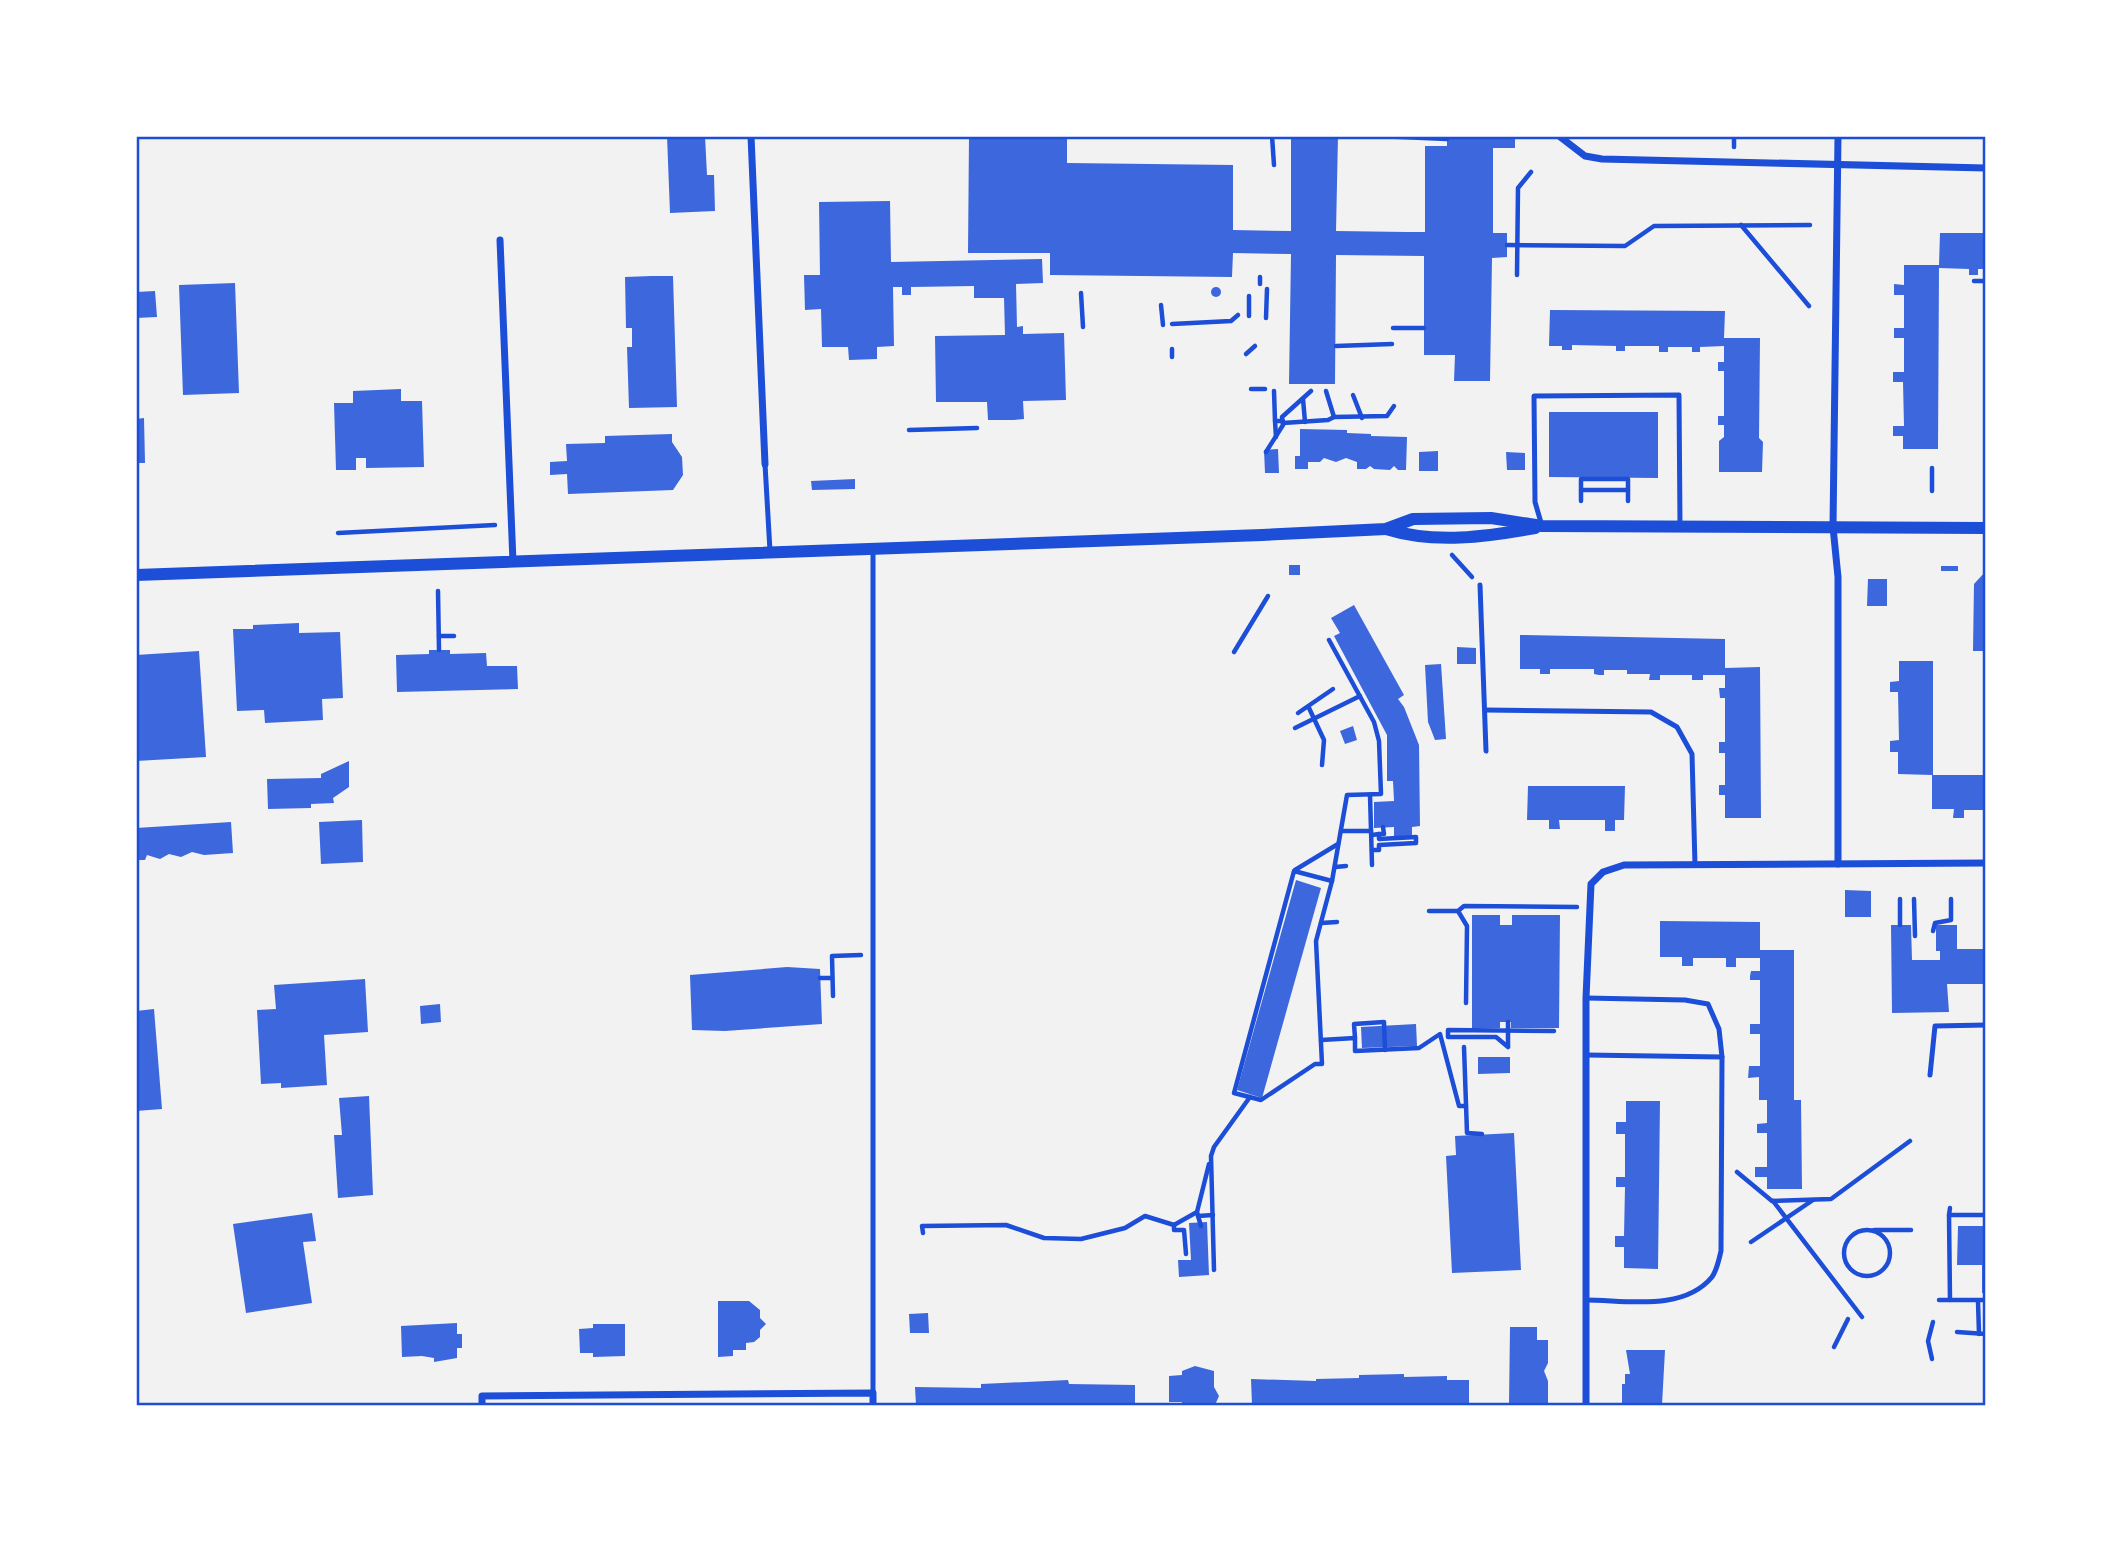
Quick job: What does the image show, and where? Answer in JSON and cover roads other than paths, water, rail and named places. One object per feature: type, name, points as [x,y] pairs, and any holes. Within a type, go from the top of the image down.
[{"type":"street","points":[[751,136],[765,464]]},
{"type":"street","points":[[1559,136],[1585,156],[1602,159],[1986,168]]},
{"type":"street","points":[[1838,864],[1838,577],[1833,527],[1839,136]]},
{"type":"street","points":[[500,240],[513,562]]},
{"type":"street","points":[[136,575],[770,554],[1386,529],[1413,519],[1449,518],[1491,518],[1542,526],[1986,528]]},
{"type":"street","points":[[1386,529],[1413,537],[1491,536],[1542,526]]},
{"type":"street","points":[[1587,1405],[1586,998],[1591,884],[1603,872],[1624,865],[1986,863]]},
{"type":"street","points":[[482,1405],[482,1396],[873,1393],[873,1405]]},
{"type":"lane","points":[[1542,526],[1535,502],[1534,396],[1679,395],[1680,526]]},
{"type":"lane","points":[[765,464],[770,554]]},
{"type":"lane","points":[[873,549],[873,1393]]},
{"type":"lane","points":[[1480,585],[1486,751]]},
{"type":"lane","points":[[1485,710],[1651,712],[1677,727],[1692,754],[1695,865]]},
{"type":"lane","points":[[1586,998],[1685,1000],[1708,1004],[1719,1029],[1722,1057],[1721,1251],[1713,1276],[1694,1292],[1676,1299],[1586,1300]]},
{"type":"lane","points":[[1930,1074],[1935,1026],[1986,1025]]},
{"type":"lane","points":[[1586,1055],[1722,1057]]}]
